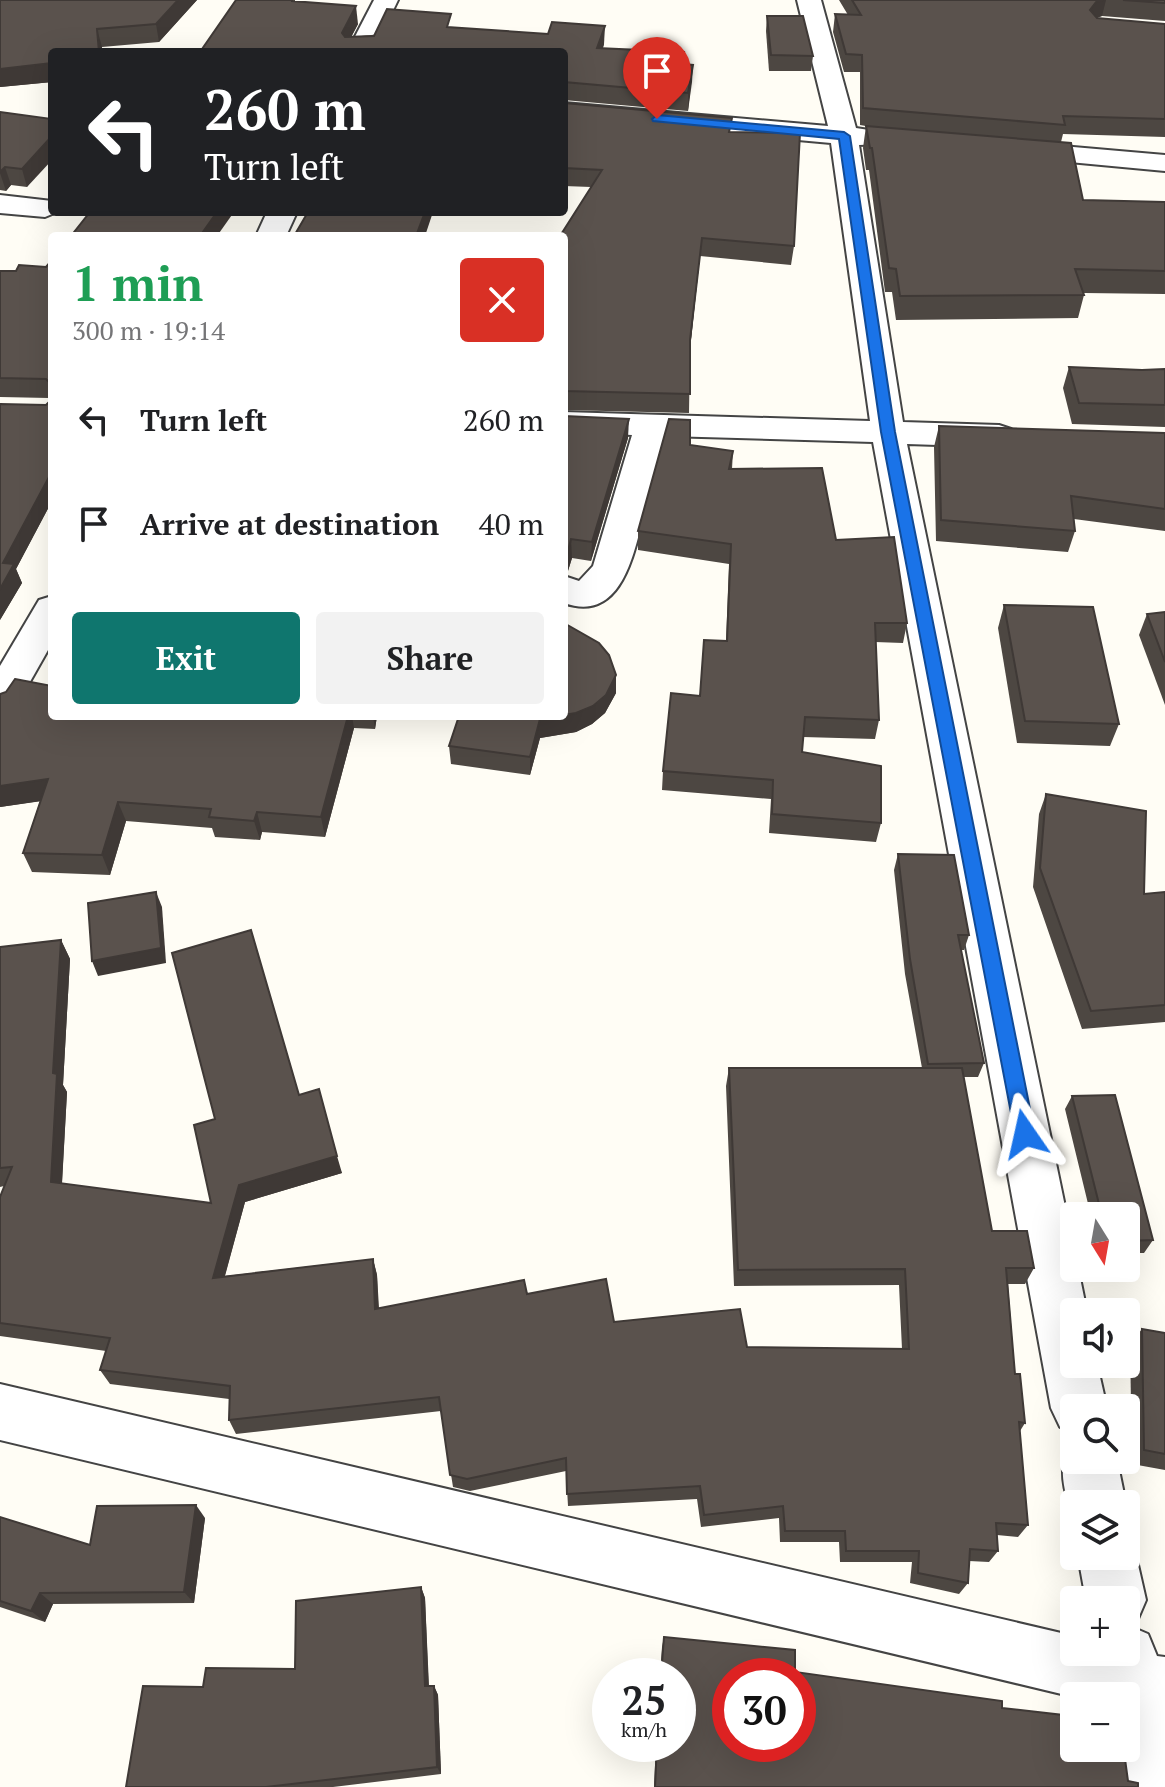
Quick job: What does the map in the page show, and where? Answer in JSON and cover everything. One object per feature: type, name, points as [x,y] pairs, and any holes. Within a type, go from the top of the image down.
[{"type":"street","points":[[362,48],[386,0]]},
{"type":"street","points":[[809,0],[844,136],[888,432],[1076,1394]]},
{"type":"street","points":[[568,111],[905,141]]},
{"type":"street","points":[[997,148],[1165,163]]},
{"type":"street","points":[[0,204],[45,208]]},
{"type":"street","points":[[568,422],[1026,436]]},
{"type":"street","points":[[568,590],[584,596],[599,585],[611,568],[652,424]]},
{"type":"street","points":[[0,700],[48,616]]},
{"type":"street","points":[[0,1412],[1141,1673],[1150,1787]]},
{"type":"building","points":[[0,0],[178,0],[156,24],[97,29],[99,48],[48,48],[48,63],[0,69]]},
{"type":"building","points":[[236,0],[292,0],[356,6],[342,33],[345,37],[374,36],[387,9],[451,14],[447,27],[548,34],[552,22],[605,26],[597,48],[684,52],[682,64],[693,65],[688,93],[568,82],[568,48],[203,48]]},
{"type":"building","points":[[852,0],[1103,0],[1096,2],[1090,10],[1097,18],[1165,24],[1165,119],[1063,116],[1065,125],[863,108],[862,55],[846,54],[835,14],[861,15]]},
{"type":"building","points":[[1123,0],[1165,0],[1165,3]]},
{"type":"building","points":[[767,16],[803,16],[813,56],[771,55]]},
{"type":"building","points":[[568,103],[732,118],[729,132],[800,133],[794,246],[702,238],[690,340],[690,394],[568,391],[568,232],[563,232],[602,170],[568,168]]},
{"type":"building","points":[[0,112],[48,118],[48,140],[22,169],[5,167],[0,172]]},
{"type":"building","points":[[866,126],[1071,143],[1083,200],[1165,202],[1165,271],[1075,269],[1084,295],[900,296],[896,269],[889,268],[872,148]]},
{"type":"building","points":[[87,216],[214,216],[203,232],[74,232]]},
{"type":"building","points":[[306,216],[424,216],[418,232],[296,232]]},
{"type":"building","points":[[19,265],[48,265],[48,381],[0,378],[0,271],[16,271]]},
{"type":"building","points":[[1069,367],[1165,369],[1165,405],[1079,403]]},
{"type":"building","points":[[48,403],[48,479],[3,563],[14,564],[0,589],[0,404]]},
{"type":"building","points":[[568,416],[629,419],[592,542],[571,539],[568,551]]},
{"type":"building","points":[[669,419],[690,420],[690,445],[733,451],[729,469],[822,468],[836,540],[894,537],[907,623],[875,623],[879,720],[805,717],[802,752],[881,766],[881,823],[772,814],[773,780],[663,771],[671,693],[700,696],[704,640],[727,641],[731,544],[638,531]]},
{"type":"building","points":[[939,426],[1165,433],[1165,509],[1071,496],[1075,531],[941,520]]},
{"type":"building","points":[[1004,605],[1093,607],[1119,724],[1025,721]]},
{"type":"building","points":[[1165,612],[1165,662],[1147,614]]},
{"type":"building","points":[[568,625],[599,643],[609,655],[616,675],[606,695],[593,706],[568,714]]},
{"type":"building","points":[[15,679],[48,685],[48,720],[347,720],[321,817],[257,812],[254,821],[209,817],[211,809],[118,802],[102,855],[23,853],[48,779],[0,786],[0,694],[6,692]]},
{"type":"building","points":[[458,720],[540,720],[530,757],[449,746]]},
{"type":"building","points":[[1046,794],[1146,811],[1144,894],[1165,892],[1165,1005],[1091,1011],[1040,868]]},
{"type":"building","points":[[898,854],[954,855],[969,935],[958,935],[984,1063],[928,1064],[910,959]]},
{"type":"building","points":[[156,892],[161,948],[92,961],[88,903]]},
{"type":"building","points":[[251,930],[299,1095],[319,1089],[337,1156],[239,1185],[213,1278],[373,1259],[375,1309],[524,1280],[527,1294],[606,1279],[614,1322],[740,1309],[747,1347],[909,1349],[905,1269],[738,1270],[729,1068],[962,1068],[992,1231],[1027,1231],[1034,1268],[1006,1268],[1015,1374],[1020,1374],[1025,1423],[1019,1422],[1028,1525],[996,1523],[998,1551],[970,1549],[968,1583],[918,1573],[919,1551],[846,1551],[845,1531],[785,1531],[783,1506],[704,1515],[700,1486],[567,1494],[566,1458],[467,1479],[450,1475],[439,1397],[229,1420],[230,1386],[100,1370],[110,1338],[0,1323],[0,1197],[12,1167],[0,1168],[0,947],[61,940],[53,1073],[57,1074],[51,1182],[211,1203],[194,1125],[215,1119],[172,953]]},
{"type":"building","points":[[1115,1095],[1153,1240],[1140,1240],[1140,1202],[1098,1202],[1072,1096]]},
{"type":"building","points":[[1142,1329],[1165,1333],[1165,1454],[1144,1450]]},
{"type":"building","points":[[196,1505],[184,1592],[40,1593],[31,1611],[0,1601],[0,1517],[90,1545],[97,1506]]},
{"type":"building","points":[[421,1587],[425,1686],[434,1686],[437,1767],[266,1787],[126,1787],[143,1686],[203,1687],[206,1668],[295,1669],[296,1601]]},
{"type":"building","points":[[664,1637],[795,1650],[795,1658],[712,1658],[712,1762],[816,1762],[816,1675],[1002,1701],[1002,1708],[1060,1715],[1060,1762],[1125,1762],[1128,1781],[1138,1783],[1138,1787],[655,1787],[656,1762],[696,1762],[696,1658],[662,1658]]},
{"type":"route","points":[[657,119],[844,136],[888,432],[1025,1134]]}]
